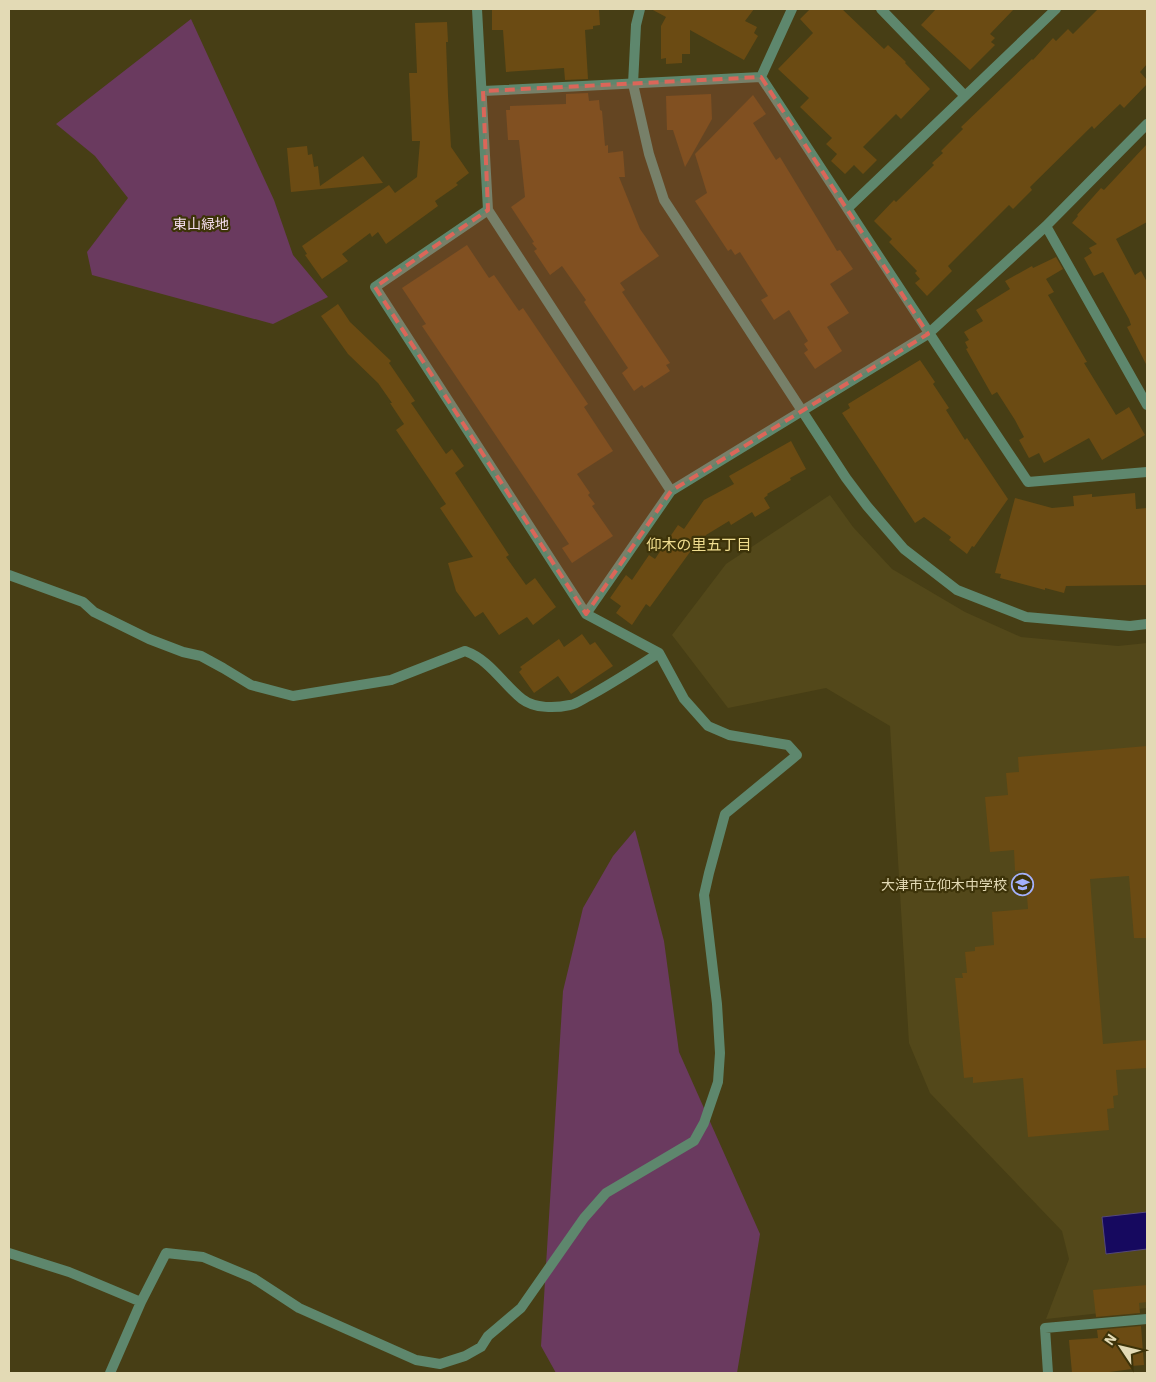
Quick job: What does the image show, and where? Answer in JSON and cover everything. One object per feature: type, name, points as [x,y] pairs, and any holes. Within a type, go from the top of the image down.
[{"type":"street","points":[[477,9],[483,91],[488,210],[671,491]]},
{"type":"street","points":[[640,9],[636,25],[632,84],[649,154],[664,200],[846,478],[867,506],[904,549],[957,590],[1026,617],[1130,626],[1147,624]]},
{"type":"street","points":[[761,77],[792,9]]},
{"type":"street","points":[[881,9],[965,96]]},
{"type":"street","points":[[848,208],[1056,9]]},
{"type":"street","points":[[483,91],[761,77]]},
{"type":"street","points":[[761,77],[848,208],[928,334],[1028,482],[1147,472]]},
{"type":"street","points":[[586,614],[671,491],[928,334],[1046,226],[1147,124]]},
{"type":"street","points":[[110,1373],[141,1302],[166,1252],[203,1257],[253,1278],[299,1308],[416,1360],[440,1364],[466,1356],[482,1347],[488,1336],[521,1308],[584,1218],[606,1193],[694,1141],[704,1123],[718,1082],[720,1053],[717,1004],[704,895],[708,873],[725,814],[797,755],[788,745],[729,735],[708,726],[684,699],[659,653],[586,614],[375,287],[488,210]]},
{"type":"street","points":[[1046,226],[1147,405]]},
{"type":"street","points":[[9,576],[83,602],[94,612],[149,639],[183,652],[201,656],[250,686],[293,696],[391,680],[465,651],[477,655],[486,662],[523,700],[533,706],[572,705],[614,682],[659,653]]},
{"type":"street","points":[[9,1253],[69,1272],[141,1302]]},
{"type":"street","points":[[1048,1373],[1045,1328],[1147,1319]]},
{"type":"highlighted area","points":[[761,77],[928,334],[671,491],[586,614],[375,287],[488,210],[483,91]]},
{"type":"shaded area","name":"大津市立仰木中学校","points":[[830,495],[853,527],[892,569],[965,612],[1021,637],[1118,646],[1147,643],[1147,1308],[1046,1319],[1069,1259],[1062,1231],[930,1093],[909,1043],[890,726],[826,688],[728,708],[672,635],[726,564]]},
{"type":"shaded area","points":[[1147,1212],[1147,1249],[1106,1254],[1102,1217]]},
{"type":"green space","name":"東山緑地","points":[[191,19],[274,200],[293,255],[328,297],[273,324],[92,275],[87,252],[128,198],[95,156],[56,124]]},
{"type":"green space","points":[[635,830],[664,941],[679,1052],[760,1234],[737,1373],[556,1373],[541,1346],[563,991],[583,908],[613,856]]},
{"type":"building","points":[[492,9],[599,9],[600,25],[593,26],[593,29],[585,30],[588,79],[565,80],[564,68],[506,72],[503,30],[492,30]]},
{"type":"building","points":[[651,9],[754,9],[745,21],[757,27],[754,33],[758,36],[744,60],[690,30],[690,54],[682,54],[682,63],[666,64],[666,58],[661,59],[661,26],[666,17]]},
{"type":"building","points":[[810,9],[842,9],[884,49],[888,45],[930,89],[901,119],[896,114],[863,147],[877,160],[863,174],[854,165],[845,174],[831,161],[837,154],[826,144],[832,138],[800,107],[809,98],[778,69],[813,33],[800,19]]},
{"type":"building","points":[[936,9],[1014,9],[990,34],[995,38],[991,42],[995,45],[970,70],[921,25]]},
{"type":"building","points":[[1098,9],[1147,9],[1147,64],[1140,72],[1147,80],[1147,84],[1124,108],[1120,104],[1094,129],[1092,126],[1030,187],[1032,190],[1013,209],[1009,205],[948,266],[952,271],[927,296],[915,283],[920,279],[915,273],[917,271],[889,242],[892,239],[874,221],[894,200],[896,202],[934,165],[932,163],[943,153],[941,151],[963,129],[961,127],[1033,60],[1053,38],[1056,41],[1068,29],[1073,34]]},
{"type":"building","points":[[447,22],[448,42],[446,42],[451,147],[469,173],[456,183],[458,185],[435,201],[438,206],[386,244],[378,232],[372,237],[370,233],[342,254],[348,261],[322,279],[305,255],[307,254],[302,246],[389,185],[395,193],[417,177],[420,141],[412,141],[409,73],[417,73],[415,23]]},
{"type":"building","points":[[588,93],[589,101],[599,100],[600,110],[602,111],[605,146],[608,145],[608,153],[623,151],[625,177],[619,177],[640,229],[659,256],[620,283],[625,290],[622,292],[670,363],[666,365],[670,371],[644,388],[642,385],[634,391],[622,373],[628,368],[584,302],[586,300],[562,266],[550,275],[534,251],[537,249],[532,243],[534,242],[511,207],[525,197],[519,140],[508,140],[506,110],[510,110],[510,106],[566,104],[566,94]]},
{"type":"building","points":[[711,94],[712,119],[685,167],[673,130],[667,130],[666,96]]},
{"type":"building","points":[[753,95],[766,114],[753,123],[776,160],[780,157],[837,251],[840,250],[853,269],[830,284],[849,313],[827,327],[842,351],[815,369],[804,353],[808,350],[804,344],[808,341],[789,310],[774,320],[761,300],[768,296],[740,252],[735,255],[731,249],[728,251],[695,201],[707,193],[695,154]]},
{"type":"building","points":[[1147,144],[1147,222],[1116,239],[1135,275],[1141,271],[1147,282],[1147,366],[1127,327],[1131,325],[1129,319],[1103,272],[1094,276],[1084,258],[1092,253],[1089,248],[1097,244],[1072,223],[1101,188],[1104,190]]},
{"type":"building","points":[[307,146],[308,155],[312,154],[314,167],[318,166],[320,186],[363,156],[383,183],[291,192],[287,148]]},
{"type":"building","points":[[467,245],[489,278],[494,275],[519,311],[523,308],[588,404],[584,407],[613,451],[577,474],[590,493],[588,495],[595,504],[592,506],[613,536],[572,563],[562,548],[569,544],[422,326],[426,324],[402,288]]},
{"type":"building","points":[[1056,257],[1063,269],[1046,279],[1054,292],[1048,295],[1087,362],[1084,363],[1116,415],[1129,407],[1145,435],[1102,460],[1089,438],[1044,463],[1039,453],[1029,458],[1019,440],[1024,437],[1015,420],[997,392],[992,395],[966,349],[968,348],[965,342],[969,340],[964,332],[983,321],[976,310],[1010,289],[1005,281],[1032,266],[1033,268]]},
{"type":"building","points":[[338,304],[350,322],[391,361],[389,363],[415,401],[411,403],[446,454],[452,449],[464,466],[455,473],[509,555],[506,557],[526,585],[535,578],[556,607],[533,625],[527,617],[499,635],[483,612],[475,617],[456,591],[448,563],[473,557],[440,508],[446,504],[396,430],[404,424],[390,403],[392,403],[378,383],[348,354],[321,316]]},
{"type":"building","points":[[920,360],[949,408],[946,410],[965,440],[967,438],[1008,499],[967,554],[949,540],[951,537],[924,517],[915,523],[842,413],[850,408],[848,404]]},
{"type":"building","points":[[791,441],[806,469],[767,494],[764,498],[770,508],[755,517],[752,512],[731,525],[729,521],[706,535],[693,554],[690,552],[650,607],[646,604],[632,625],[616,613],[621,606],[610,598],[626,575],[632,580],[649,555],[655,559],[678,525],[684,529],[704,500],[734,484],[729,476]]},
{"type":"building","points":[[1135,493],[1136,509],[1147,508],[1147,585],[1066,586],[1064,593],[1000,578],[1001,574],[995,573],[1015,498],[1052,508],[1074,506],[1073,496],[1092,494],[1092,497]]},
{"type":"building","points":[[582,634],[590,645],[595,642],[613,666],[571,694],[558,676],[534,693],[519,672],[522,669],[520,667],[559,639],[564,647]]},
{"type":"building","points":[[1147,746],[1147,938],[1134,938],[1129,876],[1090,879],[1103,1044],[1147,1040],[1147,1068],[1116,1070],[1118,1095],[1113,1096],[1114,1108],[1107,1109],[1109,1130],[1028,1137],[1023,1078],[973,1083],[973,1077],[964,1078],[955,978],[963,978],[962,973],[967,973],[965,952],[975,951],[975,947],[994,945],[992,912],[1028,909],[1025,870],[1015,871],[1014,850],[990,852],[985,797],[1008,795],[1006,773],[1019,772],[1018,757]]},
{"type":"building","points":[[1147,1285],[1147,1302],[1139,1303],[1140,1313],[1096,1317],[1093,1290]]},
{"type":"building","points":[[1141,1326],[1144,1365],[1131,1366],[1132,1369],[1102,1373],[1072,1373],[1069,1340],[1098,1338],[1097,1330]]},
{"type":"place","name":"大津市立仰木中学校","points":[[1023,885]]},
{"type":"district","name":"仰木の里五丁目","points":[[699,545]]}]
